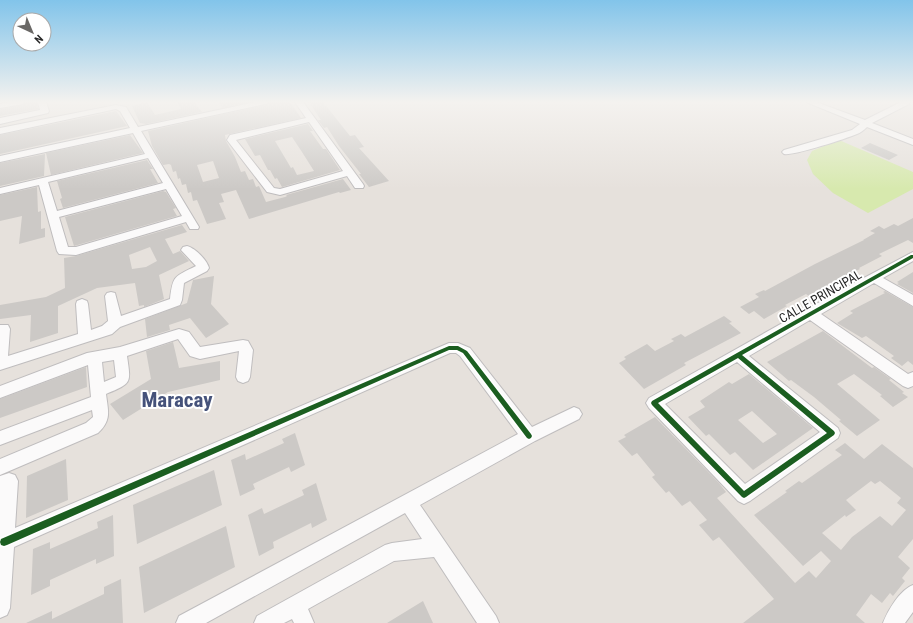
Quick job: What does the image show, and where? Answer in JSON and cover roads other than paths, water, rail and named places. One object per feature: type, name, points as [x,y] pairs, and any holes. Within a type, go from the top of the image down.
[{"type":"street","points":[[0,159],[126,131]]},
{"type":"street","points":[[43,181],[63,251],[76,251],[191,222],[136,131]]},
{"type":"street","points":[[259,131],[233,137],[231,140],[271,190],[280,192],[349,172]]},
{"type":"street","points":[[320,131],[359,186]]},
{"type":"street","points":[[787,152],[856,131]]},
{"type":"street","points":[[888,131],[913,142]]},
{"type":"street","points":[[895,131],[913,137]]},
{"type":"street","points":[[0,191],[151,155]]},
{"type":"street","points":[[53,215],[168,184]]},
{"type":"street","points":[[3,329],[0,364],[107,330],[115,323],[175,302],[177,299],[178,283],[203,268],[203,266],[187,250]]},
{"type":"street","name":"CALLE PRINCIPAL","points":[[738,355],[832,433],[744,496],[654,403],[738,355],[812,314],[913,256]]},
{"type":"street","points":[[874,278],[913,301]]},
{"type":"street","points":[[111,296],[115,323]]},
{"type":"street","points":[[82,304],[85,337]]},
{"type":"street","points":[[812,314],[908,382],[913,378]]},
{"type":"street","points":[[0,392],[87,359],[120,354],[179,334],[184,336],[195,352],[200,353],[243,345],[246,350],[243,377]]},
{"type":"street","points":[[4,542],[448,348],[458,348],[465,352],[529,436]]},
{"type":"street","points":[[0,438],[98,396],[121,381],[123,377],[120,354]]},
{"type":"street","points":[[0,467],[92,428],[98,423],[101,418],[94,358]]},
{"type":"street","points":[[186,623],[529,436],[574,414]]},
{"type":"street","points":[[0,484],[9,481],[0,608]]},
{"type":"street","points":[[408,502],[489,623]]},
{"type":"street","points":[[264,623],[300,614],[392,552],[438,547]]},
{"type":"street","points":[[893,623],[913,595]]},
{"type":"district","name":"Maracay","points":[[177,400]]}]
